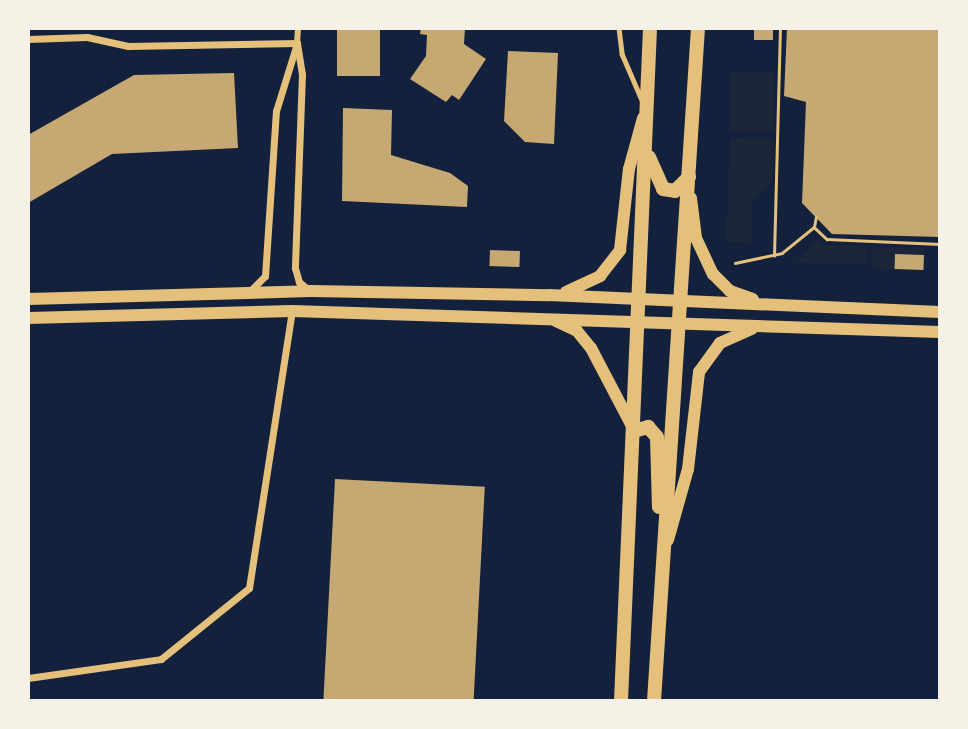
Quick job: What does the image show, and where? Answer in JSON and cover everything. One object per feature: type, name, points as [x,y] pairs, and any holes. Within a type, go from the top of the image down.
[{"type":"highway","points":[[621,701],[650,28]]},
{"type":"highway","points":[[654,701],[698,28]]},
{"type":"highway","points":[[645,143],[654,177],[663,189],[675,191],[689,177]]},
{"type":"highway","points":[[634,431],[648,427],[657,437],[663,557]]},
{"type":"main road","points":[[549,295],[591,283],[620,250],[629,169],[645,107]]},
{"type":"main road","points":[[689,177],[696,238],[713,274],[730,291],[788,306]]},
{"type":"main road","points":[[28,299],[310,291],[549,295],[940,312]]},
{"type":"main road","points":[[28,318],[292,311],[546,317],[940,332]]},
{"type":"main road","points":[[546,317],[570,326],[587,341],[634,431]]},
{"type":"main road","points":[[663,557],[688,469],[699,372],[712,351],[729,337],[776,326]]},
{"type":"street","points":[[298,28],[297,43],[302,74],[295,268],[299,282],[310,291]]},
{"type":"street","points":[[28,39],[87,37],[128,46],[297,43]]},
{"type":"street","points":[[240,293],[258,286],[265,275],[276,111],[297,43]]},
{"type":"street","points":[[28,678],[161,659],[249,588],[292,311]]},
{"type":"lane","points":[[619,28],[622,54],[645,107]]},
{"type":"path","points":[[774,256],[780,28]]},
{"type":"path","points":[[735,263],[774,256],[814,226],[816,217]]},
{"type":"path","points":[[814,226],[827,239],[940,244]]},
{"type":"shaded area","points":[[731,72],[775,73],[774,132],[730,131]]},
{"type":"shaded area","points":[[730,138],[774,139],[772,182],[753,200],[751,243],[726,242]]},
{"type":"shaded area","points":[[817,240],[823,245],[867,246],[866,265],[796,263]]},
{"type":"shaded area","points":[[872,247],[924,248],[924,255],[895,254],[894,269],[883,269],[872,265]]},
{"type":"building","points":[[337,28],[380,28],[380,76],[337,76]]},
{"type":"building","points":[[421,28],[465,28],[464,44],[486,59],[459,100],[452,95],[446,102],[410,79],[426,56],[427,35],[420,34]]},
{"type":"building","points":[[754,28],[773,28],[773,40],[754,40]]},
{"type":"building","points":[[787,28],[940,28],[940,237],[832,234],[802,203],[806,102],[784,96]]},
{"type":"building","points":[[508,51],[558,53],[554,144],[525,142],[504,121]]},
{"type":"building","points":[[234,73],[238,148],[112,154],[28,203],[28,135],[134,75]]},
{"type":"building","points":[[343,108],[392,110],[391,155],[450,173],[468,186],[467,207],[342,201]]},
{"type":"building","points":[[490,250],[520,251],[519,267],[489,266]]},
{"type":"building","points":[[895,254],[924,255],[923,270],[894,269]]},
{"type":"building","points":[[335,479],[485,487],[474,701],[323,701]]}]
